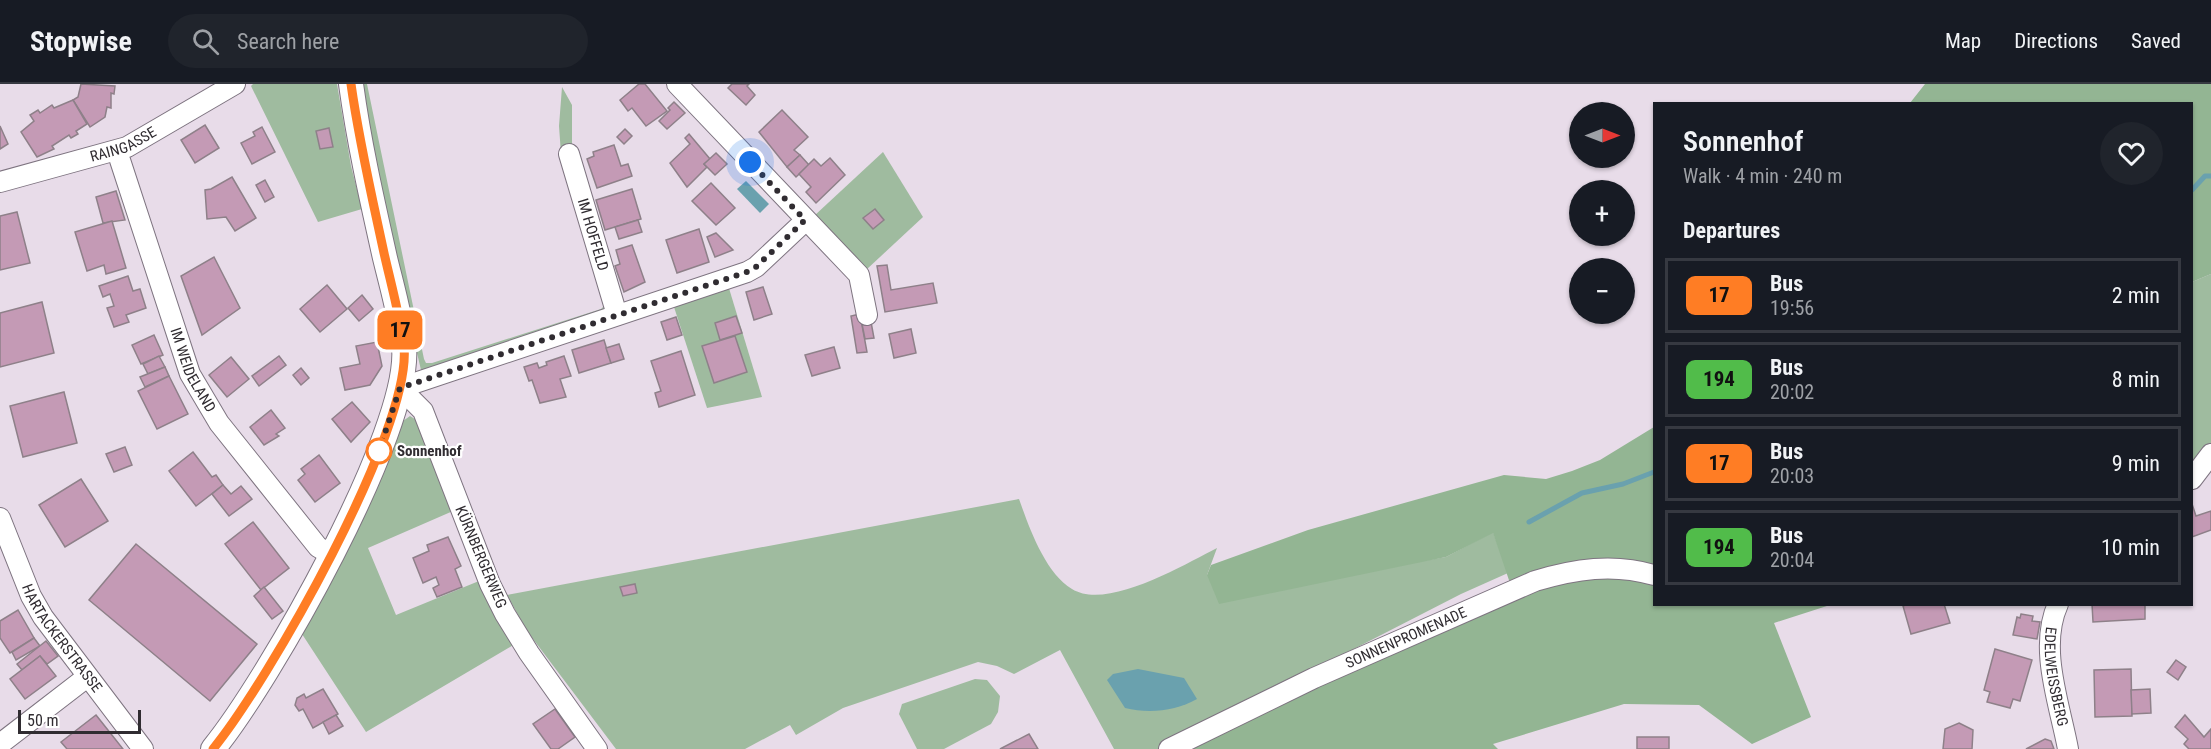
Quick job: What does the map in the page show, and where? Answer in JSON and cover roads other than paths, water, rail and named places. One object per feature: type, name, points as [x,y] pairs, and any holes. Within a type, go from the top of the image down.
[{"type":"street","name":"RAINGASSE","points":[[0,182],[117,151],[235,84]]},
{"type":"street","points":[[213,749],[268,667],[330,554],[379,451],[400,388],[404,348],[365,165],[351,84]]},
{"type":"street","points":[[677,84],[859,275],[867,315]]},
{"type":"street","name":"IM WEIDELAND","points":[[117,151],[182,353],[204,401],[318,547],[330,554]]},
{"type":"street","name":"IM HOFFELD","points":[[569,154],[617,315]]},
{"type":"street","points":[[400,388],[747,272],[756,267],[805,220]]},
{"type":"street","name":"KÜRNBERGERWEG","points":[[400,388],[423,411],[490,584],[505,614],[529,653],[597,749]]},
{"type":"street","name":"HARTACKERSTRASSE","points":[[0,518],[39,609],[87,677],[143,749]]},
{"type":"street","name":"SONNENPROMENADE","points":[[1169,749],[1314,678],[1535,581],[1569,571],[1610,567],[1653,575]]},
{"type":"street","name":"EDELWEISSBERG","points":[[2057,606],[2051,631],[2051,660],[2068,749]]},
{"type":"street","points":[[0,744],[87,677]]},
{"type":"water","points":[[746,181],[769,204],[760,213],[737,189]]},
{"type":"water","points":[[1138,669],[1184,678],[1197,699],[1162,710],[1143,711],[1125,708],[1107,680],[1113,674]]},
{"type":"waterway","points":[[2193,189],[2205,176],[2211,176]]},
{"type":"waterway","points":[[1529,522],[1582,493],[1623,484],[1653,472]]},
{"type":"place","name":"Sonnenhof","points":[[379,451]]}]
